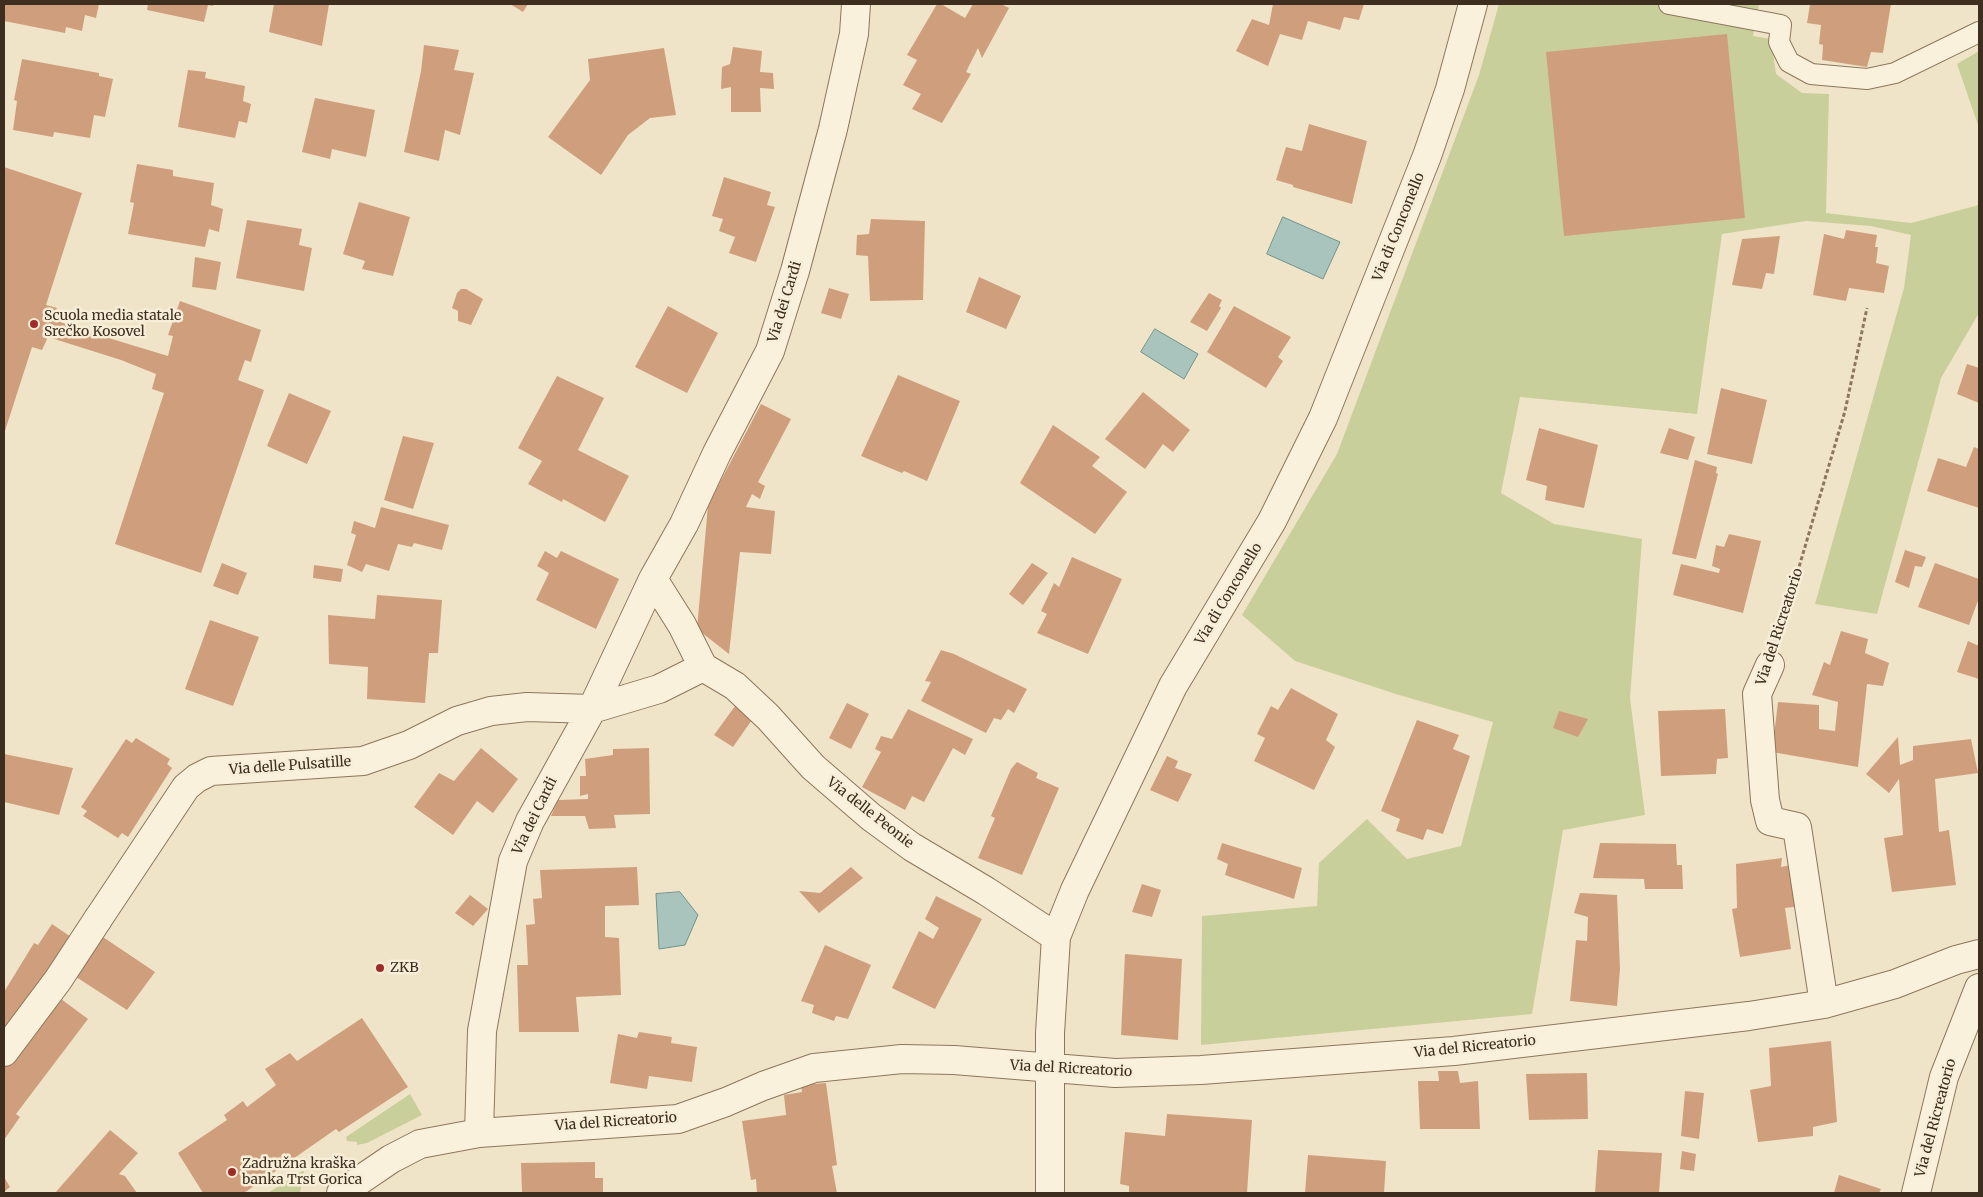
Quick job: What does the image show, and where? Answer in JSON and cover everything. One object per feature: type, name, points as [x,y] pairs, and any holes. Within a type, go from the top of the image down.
[{"type":"street","name":"Via dei Cardi","points":[[479,1133],[482,1031],[513,861],[530,821],[592,709],[653,579],[684,524],[717,453],[770,351],[795,271],[833,129],[854,34],[856,4]]},
{"type":"street","name":"Via di Conconello","points":[[1050,1193],[1050,1069],[1056,936],[1074,890],[1173,686],[1272,521],[1323,418],[1427,156],[1450,89],[1473,4]]},
{"type":"street","points":[[653,579],[682,625],[703,667]]},
{"type":"street","name":"Via del Ricreatorio","points":[[1770,665],[1758,694],[1765,800],[1770,821],[1797,827],[1824,1004]]},
{"type":"street","name":"Via delle Peonie","points":[[703,667],[735,686],[768,717],[813,767],[871,817],[912,847],[1056,936]]},
{"type":"street","name":"Via delle Pulsatille","points":[[4,1052],[58,980],[186,787],[197,778],[211,771],[363,761],[409,745],[457,720],[491,711],[527,707],[592,709],[659,689],[703,667]]},
{"type":"street","name":"Via del Ricreatorio","points":[[341,1193],[391,1159],[420,1144],[479,1133],[678,1119],[814,1068],[902,1059],[954,1060],[1115,1073],[1202,1070],[1454,1050],[1749,1016],[1824,1004],[1895,984],[1956,960],[1979,954]]},
{"type":"street","name":"Via del Ricreatorio","points":[[1916,1193],[1944,1077],[1979,988]]},
{"type":"lane","points":[[1669,4],[1781,25],[1779,42],[1789,62],[1811,74],[1867,79],[1895,72],[1979,32]]},
{"type":"path","name":"Via del Ricreatorio","points":[[1770,665],[1845,411],[1867,308]]},
{"type":"green space","points":[[1499,4],[1759,4],[1753,36],[1771,39],[1776,74],[1802,93],[1829,94],[1826,213],[1911,223],[1979,205],[1979,313],[1941,378],[1877,614],[1815,604],[1904,288],[1911,235],[1871,226],[1806,221],[1722,234],[1697,414],[1520,397],[1501,493],[1554,524],[1642,539],[1630,698],[1645,815],[1563,830],[1532,1014],[1201,1045],[1202,916],[1317,906],[1319,863],[1367,819],[1407,859],[1461,846],[1493,722],[1399,695],[1295,661],[1242,615],[1337,454],[1479,75]]},
{"type":"green space","points":[[1979,51],[1979,128],[1957,64]]},
{"type":"green space","points":[[410,1094],[422,1115],[367,1143],[357,1145],[357,1142],[347,1141],[346,1137]]},
{"type":"green space","points":[[304,1171],[300,1193],[268,1193]]},
{"type":"water","points":[[1283,217],[1340,242],[1323,279],[1267,254]]},
{"type":"water","points":[[1155,329],[1198,354],[1184,379],[1141,352]]},
{"type":"water","points":[[680,892],[698,915],[685,945],[659,949],[656,894]]},
{"type":"building","points":[[4,4],[99,4],[96,18],[85,15],[82,31],[66,27],[65,33],[4,21]]},
{"type":"building","points":[[148,4],[214,4],[213,6],[208,5],[204,22],[147,10]]},
{"type":"building","points":[[274,4],[329,4],[322,46],[269,32]]},
{"type":"building","points":[[510,4],[528,4],[523,12]]},
{"type":"building","points":[[937,4],[941,4],[965,18],[973,4],[1001,4],[1009,8],[982,58],[978,48],[966,72],[971,74],[942,123],[912,109],[921,94],[903,85],[917,60],[907,55]]},
{"type":"building","points":[[1273,4],[1364,4],[1359,20],[1344,17],[1340,30],[1308,21],[1302,40],[1280,34],[1268,66],[1236,51],[1252,19],[1269,25]]},
{"type":"building","points":[[1810,4],[1891,4],[1883,53],[1871,52],[1867,67],[1822,60],[1823,45],[1819,44],[1821,25],[1807,23]]},
{"type":"building","points":[[1727,34],[1745,218],[1564,236],[1546,52]]},
{"type":"building","points":[[424,45],[459,50],[454,70],[474,73],[460,135],[445,130],[439,161],[404,152],[421,71]]},
{"type":"building","points":[[733,47],[762,51],[760,72],[773,73],[774,89],[760,88],[761,112],[731,112],[731,87],[721,89],[722,67],[730,64]]},
{"type":"building","points":[[664,48],[676,115],[650,118],[628,135],[601,175],[548,137],[590,80],[588,59]]},
{"type":"building","points":[[22,59],[99,73],[99,76],[113,79],[105,117],[94,115],[90,138],[54,132],[53,137],[13,130],[17,101],[14,100]]},
{"type":"building","points":[[188,70],[206,72],[205,78],[245,86],[243,101],[251,104],[247,123],[239,121],[235,138],[178,127]]},
{"type":"building","points":[[315,98],[375,110],[366,157],[332,149],[330,159],[302,152]]},
{"type":"building","points":[[1309,124],[1367,141],[1352,204],[1293,187],[1293,185],[1276,180],[1286,147],[1302,151]]},
{"type":"building","points":[[137,164],[173,170],[173,176],[214,183],[211,205],[223,209],[219,232],[209,229],[205,247],[128,234],[134,203],[130,202]]},
{"type":"building","points":[[4,167],[82,193],[46,305],[57,308],[52,319],[168,356],[173,336],[168,335],[180,301],[261,330],[251,362],[245,360],[238,380],[264,390],[201,573],[115,544],[164,393],[152,389],[156,374],[121,360],[48,337],[42,350],[32,347],[4,434]]},
{"type":"building","points":[[724,177],[771,192],[767,205],[775,207],[756,262],[729,253],[735,237],[719,231],[723,219],[712,216]]},
{"type":"building","points":[[359,202],[410,217],[393,276],[362,269],[365,261],[343,254]]},
{"type":"building","points":[[871,219],[925,221],[923,300],[870,301],[868,256],[856,255],[857,235],[869,234]]},
{"type":"building","points":[[247,220],[302,229],[299,245],[312,248],[304,291],[236,278]]},
{"type":"building","points":[[1846,230],[1877,235],[1875,247],[1878,247],[1876,263],[1889,266],[1884,293],[1849,288],[1846,301],[1813,295],[1824,234],[1844,239]]},
{"type":"building","points":[[1780,236],[1774,274],[1766,273],[1762,289],[1732,285],[1742,239]]},
{"type":"building","points":[[195,257],[221,262],[216,290],[192,287]]},
{"type":"building","points":[[979,277],[1021,296],[1006,329],[966,312]]},
{"type":"building","points":[[829,288],[849,294],[841,319],[821,313]]},
{"type":"building","points":[[461,289],[466,289],[483,299],[471,325],[458,321],[458,311],[452,308],[457,293]]},
{"type":"building","points":[[1209,293],[1222,300],[1219,306],[1221,308],[1207,331],[1190,322]]},
{"type":"building","points":[[668,306],[718,333],[687,393],[635,367]]},
{"type":"building","points":[[1234,306],[1291,337],[1278,357],[1283,361],[1266,388],[1207,352]]},
{"type":"building","points":[[1967,364],[1979,368],[1979,403],[1957,394]]},
{"type":"building","points":[[898,375],[960,401],[927,481],[861,456]]},
{"type":"building","points":[[557,376],[604,398],[578,450],[629,476],[605,522],[563,499],[562,502],[528,484],[542,461],[518,448]]},
{"type":"building","points":[[1721,388],[1767,400],[1752,464],[1707,454]]},
{"type":"building","points":[[1143,392],[1190,430],[1173,452],[1163,444],[1145,469],[1105,439]]},
{"type":"building","points":[[289,393],[331,411],[307,464],[267,446]]},
{"type":"building","points":[[761,404],[791,419],[758,482],[765,486],[760,499],[752,494],[746,507],[775,511],[771,554],[740,552],[729,654],[697,629],[708,505]]},
{"type":"building","points":[[1053,425],[1100,457],[1092,466],[1127,492],[1095,534],[1020,483]]},
{"type":"building","points":[[1539,428],[1598,445],[1584,508],[1545,500],[1547,486],[1526,480]]},
{"type":"building","points":[[1669,428],[1695,437],[1688,460],[1660,453]]},
{"type":"building","points":[[403,436],[434,443],[413,509],[384,500]]},
{"type":"building","points":[[1974,447],[1979,449],[1979,508],[1927,491],[1938,458],[1966,467]]},
{"type":"building","points":[[1695,460],[1717,467],[1716,473],[1718,474],[1696,559],[1672,554]]},
{"type":"building","points":[[381,507],[449,525],[442,550],[414,543],[412,547],[398,544],[389,571],[366,564],[362,572],[347,565],[356,535],[351,533],[354,521],[375,528]]},
{"type":"building","points":[[1729,534],[1761,541],[1743,613],[1673,595],[1681,564],[1719,573],[1720,569],[1712,566],[1716,545],[1724,547]]},
{"type":"building","points":[[1905,550],[1926,557],[1922,567],[1915,566],[1909,588],[1895,582]]},
{"type":"building","points":[[545,551],[557,558],[561,551],[619,579],[596,629],[536,600],[549,573],[537,566]]},
{"type":"building","points":[[1072,557],[1122,579],[1088,654],[1037,633],[1047,614],[1041,611],[1054,583],[1059,587]]},
{"type":"building","points":[[222,563],[247,573],[238,595],[213,586]]},
{"type":"building","points":[[1032,563],[1048,573],[1023,605],[1009,594]]},
{"type":"building","points":[[1935,563],[1979,579],[1979,598],[1969,625],[1918,607]]},
{"type":"building","points":[[314,565],[343,569],[341,582],[313,578]]},
{"type":"building","points":[[377,595],[442,600],[438,653],[429,653],[425,703],[367,699],[368,667],[329,664],[328,615],[375,619]]},
{"type":"building","points":[[210,620],[259,637],[233,706],[185,689]]},
{"type":"building","points":[[1841,631],[1868,639],[1865,653],[1889,663],[1883,686],[1867,684],[1858,767],[1772,752],[1778,702],[1819,705],[1819,729],[1835,731],[1838,702],[1812,695],[1824,662],[1830,665]]},
{"type":"building","points":[[1968,641],[1979,646],[1979,679],[1957,672]]},
{"type":"building","points":[[941,650],[954,654],[1027,689],[1014,713],[1008,709],[1001,720],[994,718],[986,733],[921,701],[931,682],[925,681]]},
{"type":"building","points":[[1291,688],[1338,714],[1326,740],[1335,747],[1314,790],[1254,761],[1265,738],[1257,734],[1271,706],[1278,710]]},
{"type":"building","points":[[738,702],[754,717],[733,747],[714,735]]},
{"type":"building","points":[[847,703],[869,714],[851,749],[829,738]]},
{"type":"building","points":[[908,709],[973,739],[965,755],[953,748],[924,802],[912,796],[905,810],[862,787],[881,752],[875,749],[881,736],[892,739]]},
{"type":"building","points":[[1725,709],[1728,758],[1717,759],[1716,774],[1661,776],[1658,711]]},
{"type":"building","points":[[1559,711],[1588,719],[1578,737],[1553,728]]},
{"type":"building","points":[[1417,720],[1459,735],[1453,749],[1470,756],[1443,834],[1427,829],[1423,840],[1396,831],[1400,819],[1381,811]]},
{"type":"building","points":[[1898,737],[1900,765],[1913,760],[1913,746],[1971,739],[1978,773],[1935,779],[1939,832],[1949,830],[1956,885],[1892,892],[1884,838],[1903,835],[1899,779],[1889,793],[1866,774]]},
{"type":"building","points":[[136,738],[170,759],[167,764],[172,768],[128,837],[122,833],[118,838],[83,816],[87,811],[81,807],[126,739],[132,743]]},
{"type":"building","points":[[481,748],[518,779],[493,813],[477,801],[453,835],[414,807],[439,773],[454,781]]},
{"type":"building","points":[[649,748],[650,814],[614,815],[616,828],[589,829],[585,816],[551,816],[558,800],[588,799],[588,794],[580,796],[580,776],[586,776],[585,759],[613,755],[613,749]]},
{"type":"building","points":[[4,754],[73,768],[59,815],[4,802]]},
{"type":"building","points":[[1167,756],[1178,761],[1175,768],[1192,774],[1178,802],[1150,790]]},
{"type":"building","points":[[1017,762],[1038,773],[1036,778],[1059,788],[1022,875],[978,858],[995,818],[991,816],[1011,769]]},
{"type":"building","points":[[1222,843],[1302,868],[1294,899],[1225,875],[1228,864],[1217,859]]},
{"type":"building","points":[[1600,843],[1676,844],[1677,865],[1682,865],[1683,889],[1645,889],[1644,879],[1593,878]]},
{"type":"building","points":[[1782,858],[1781,867],[1796,864],[1802,906],[1785,908],[1791,949],[1740,957],[1732,909],[1737,908],[1736,864]]},
{"type":"building","points":[[637,867],[639,905],[605,906],[605,937],[619,938],[621,995],[576,997],[579,1032],[519,1032],[517,965],[528,965],[526,925],[535,924],[533,899],[542,898],[540,870]]},
{"type":"building","points":[[851,867],[863,878],[819,913],[799,891],[820,893]]},
{"type":"building","points":[[1142,884],[1161,890],[1152,917],[1132,912]]},
{"type":"building","points":[[1580,893],[1617,895],[1620,969],[1617,1006],[1570,1001],[1576,940],[1587,941],[1588,917],[1574,913]]},
{"type":"building","points":[[470,895],[488,909],[473,926],[455,913]]},
{"type":"building","points":[[936,896],[982,919],[935,1009],[892,988],[919,931],[933,939],[939,928],[925,919]]},
{"type":"building","points":[[52,924],[74,939],[4,1041],[4,992],[34,943],[38,945]]},
{"type":"building","points":[[97,933],[155,972],[127,1010],[70,973]]},
{"type":"building","points":[[825,945],[871,965],[848,1019],[836,1016],[834,1021],[812,1013],[814,1005],[801,1001]]},
{"type":"building","points":[[1125,954],[1182,959],[1178,1040],[1121,1035]]},
{"type":"building","points":[[57,996],[88,1019],[16,1114],[20,1117],[4,1140],[4,1066]]},
{"type":"building","points":[[362,1018],[408,1087],[339,1132],[336,1129],[244,1193],[203,1193],[178,1153],[227,1120],[224,1115],[243,1101],[247,1107],[276,1085],[265,1069],[290,1053],[297,1061]]},
{"type":"building","points":[[639,1032],[672,1037],[671,1043],[697,1047],[692,1082],[649,1076],[647,1089],[610,1083],[618,1034],[637,1038]]},
{"type":"building","points":[[1831,1041],[1837,1122],[1813,1127],[1813,1136],[1758,1142],[1750,1090],[1771,1086],[1769,1048]]},
{"type":"building","points":[[1438,1071],[1458,1071],[1460,1083],[1478,1081],[1480,1129],[1420,1129],[1418,1081],[1439,1081]]},
{"type":"building","points":[[1587,1073],[1588,1119],[1529,1120],[1526,1074]]},
{"type":"building","points":[[826,1083],[837,1165],[832,1166],[837,1193],[757,1193],[756,1179],[751,1180],[742,1121],[786,1115],[784,1095],[802,1092],[801,1085]]},
{"type":"building","points":[[1685,1091],[1704,1093],[1699,1139],[1681,1136]]},
{"type":"building","points":[[1167,1114],[1252,1120],[1247,1193],[1129,1193],[1129,1186],[1120,1184],[1125,1132],[1165,1136]]},
{"type":"building","points":[[110,1130],[138,1153],[119,1174],[125,1176],[137,1193],[55,1193]]},
{"type":"building","points":[[1598,1150],[1662,1153],[1659,1193],[1595,1193]]},
{"type":"building","points":[[1682,1151],[1696,1154],[1694,1171],[1680,1169]]},
{"type":"building","points":[[1308,1155],[1386,1161],[1384,1193],[1305,1193]]},
{"type":"building","points":[[595,1162],[595,1178],[603,1178],[603,1193],[522,1193],[521,1163]]},
{"type":"building","points":[[1839,1175],[1881,1189],[1879,1193],[1834,1193]]},
{"type":"building","points":[[4,1177],[10,1187],[4,1192]]},
{"type":"place","name":"Scuola media statale Srečko Kosovel","points":[[34,324]]},
{"type":"place","name":"ZKB","points":[[380,968]]},
{"type":"place","name":"Zadružna kraška banka Trst Gorica","points":[[232,1172]]}]
